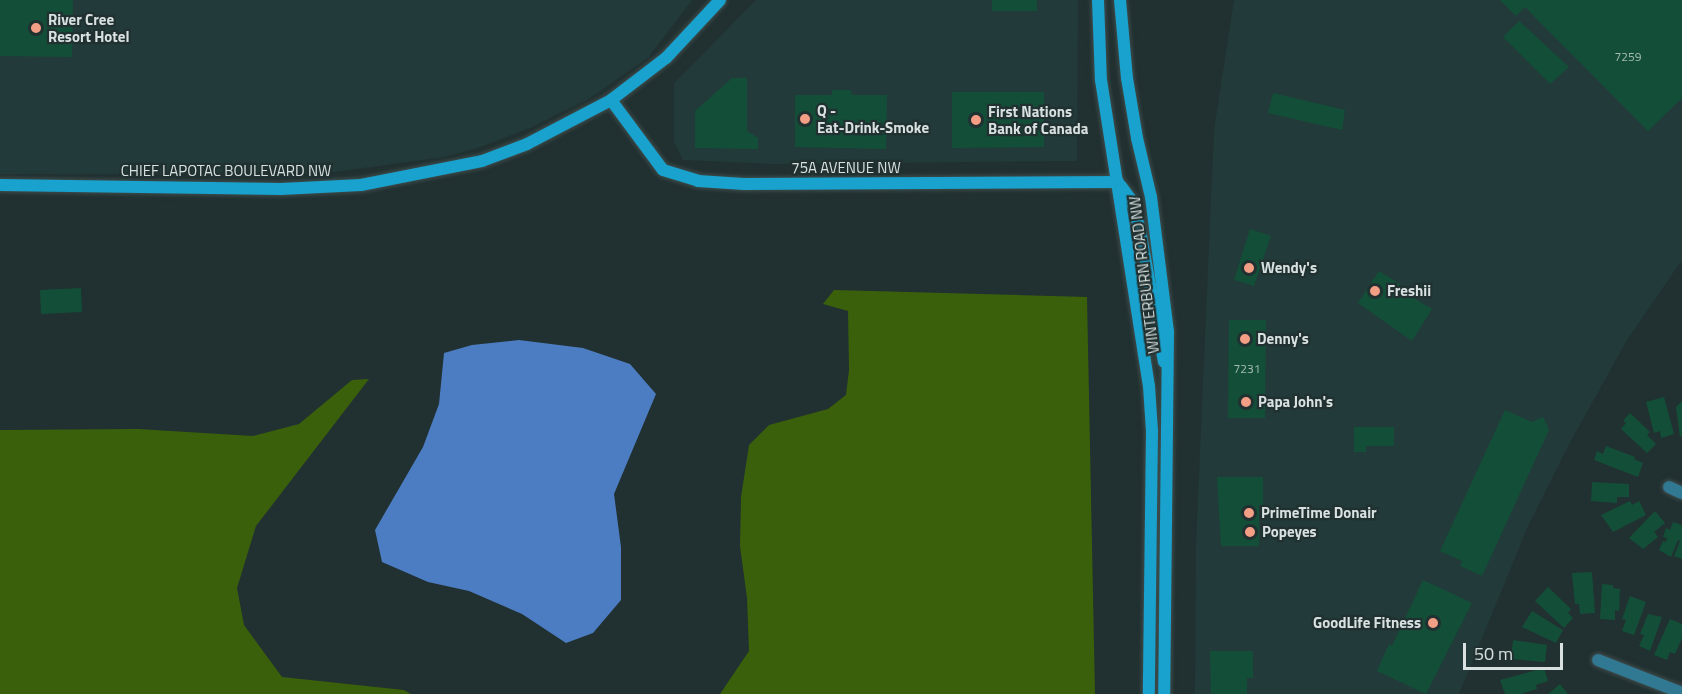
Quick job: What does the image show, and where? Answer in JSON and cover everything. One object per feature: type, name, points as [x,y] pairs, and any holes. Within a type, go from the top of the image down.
[{"type":"main road","name":"CHIEF LAPOTAC BOULEVARD NW","points":[[0,185],[281,189],[361,185],[482,161],[527,144],[611,100],[666,58],[720,0]]},
{"type":"main road","name":"WINTERBURN ROAD NW","points":[[1098,0],[1101,80],[1142,333],[1152,431],[1149,694]]},
{"type":"main road","name":"WINTERBURN ROAD NW","points":[[1120,0],[1129,88],[1137,138],[1151,197],[1168,332],[1170,386],[1164,694]]},
{"type":"main road","name":"75A AVENUE NW","points":[[611,100],[663,170],[698,181],[744,184],[1118,182]]},
{"type":"main road","points":[[1118,182],[1132,201],[1140,230],[1159,342],[1170,386]]},
{"type":"street","points":[[1669,487],[1682,493]]},
{"type":"street","points":[[1598,660],[1682,693]]},
{"type":"shaded area","points":[[0,0],[692,0],[648,58],[589,99],[530,128],[481,147],[445,157],[319,174],[0,174]]},
{"type":"shaded area","points":[[756,0],[1078,0],[1077,161],[773,164],[683,160],[674,142],[674,83]]},
{"type":"shaded area","points":[[1234,0],[1682,0],[1682,260],[1627,340],[1567,448],[1529,524],[1459,694],[1195,694],[1196,543],[1214,130]]},
{"type":"green space","points":[[834,290],[1087,297],[1095,694],[720,694],[749,651],[747,598],[740,546],[741,497],[749,445],[769,425],[828,409],[846,395],[849,370],[848,311],[823,304]]},
{"type":"green space","points":[[369,379],[256,526],[237,588],[244,625],[282,677],[404,690],[411,694],[0,694],[0,430],[138,429],[253,436],[299,424],[352,380]]},
{"type":"water","points":[[519,340],[583,348],[630,364],[656,394],[614,494],[621,547],[621,600],[593,633],[566,643],[522,614],[469,591],[428,582],[382,562],[375,530],[423,447],[439,404],[444,353],[472,345]]},
{"type":"building","name":"River Cree Resort Hotel","points":[[0,0],[73,0],[72,57],[0,56]]},
{"type":"building","points":[[992,0],[1037,0],[1037,11],[992,11]]},
{"type":"building","points":[[1500,0],[1682,0],[1682,101],[1681,99],[1648,131],[1525,7],[1516,16]]},
{"type":"building","points":[[1519,21],[1569,67],[1550,84],[1503,37]]},
{"type":"building","points":[[732,78],[747,78],[747,131],[758,138],[758,149],[695,148],[695,111]]},
{"type":"building","points":[[832,90],[850,90],[852,95],[887,95],[886,149],[795,147],[795,95],[832,95]]},
{"type":"building","points":[[952,92],[1044,92],[1044,147],[952,148]]},
{"type":"building","points":[[1273,93],[1345,110],[1342,130],[1268,113]]},
{"type":"building","name":"Wendy's","points":[[1250,229],[1271,236],[1254,286],[1234,280]]},
{"type":"building","points":[[1379,271],[1403,286],[1400,290],[1432,309],[1412,341],[1358,303]]},
{"type":"building","points":[[81,288],[82,312],[41,314],[40,290]]},
{"type":"building","points":[[1229,320],[1266,320],[1265,418],[1228,418]]},
{"type":"building","points":[[1664,397],[1674,434],[1661,438],[1660,431],[1654,433],[1646,402]]},
{"type":"building","points":[[1682,401],[1682,436],[1680,437],[1676,407]]},
{"type":"building","points":[[1505,410],[1532,422],[1543,417],[1549,430],[1482,576],[1460,566],[1462,561],[1440,551]]},
{"type":"building","points":[[1630,413],[1650,432],[1647,435],[1656,444],[1647,453],[1621,429],[1626,423],[1623,421]]},
{"type":"building","points":[[1354,427],[1394,427],[1394,446],[1366,446],[1366,452],[1354,452]]},
{"type":"building","points":[[1606,446],[1635,457],[1634,459],[1643,463],[1638,477],[1594,460],[1597,451],[1603,454]]},
{"type":"building","points":[[1217,477],[1263,477],[1263,505],[1259,505],[1259,546],[1221,546]]},
{"type":"building","points":[[1592,482],[1629,484],[1629,497],[1617,497],[1617,503],[1591,501]]},
{"type":"building","points":[[1630,501],[1632,505],[1639,501],[1646,515],[1613,532],[1601,515]]},
{"type":"building","points":[[1655,511],[1665,523],[1654,532],[1658,537],[1643,549],[1629,538]]},
{"type":"building","points":[[1673,522],[1682,525],[1682,559],[1674,556],[1680,541],[1678,540],[1671,557],[1659,550],[1663,541],[1666,542],[1667,538],[1663,537],[1666,528],[1670,530]]},
{"type":"building","points":[[1592,572],[1595,613],[1580,614],[1579,604],[1575,604],[1572,573]]},
{"type":"building","name":"GoodLife Fitness","points":[[1423,580],[1472,603],[1426,694],[1377,671],[1389,644],[1392,646]]},
{"type":"building","points":[[1602,584],[1613,585],[1613,588],[1620,589],[1619,611],[1615,610],[1615,620],[1600,619]]},
{"type":"building","points":[[1548,587],[1571,609],[1568,613],[1573,618],[1564,628],[1535,601]]},
{"type":"building","points":[[1630,596],[1646,602],[1634,635],[1622,631],[1626,620],[1622,619]]},
{"type":"building","points":[[1532,611],[1563,630],[1556,643],[1522,627]]},
{"type":"building","points":[[1648,614],[1662,617],[1650,651],[1639,646],[1644,635],[1640,634]]},
{"type":"building","points":[[1670,619],[1682,624],[1682,638],[1675,654],[1670,652],[1667,660],[1654,655]]},
{"type":"building","points":[[1513,640],[1547,645],[1545,662],[1511,659]]},
{"type":"building","points":[[1210,651],[1253,651],[1253,678],[1247,678],[1247,694],[1211,694]]},
{"type":"building","points":[[1544,668],[1548,681],[1536,685],[1537,689],[1521,694],[1505,694],[1500,680]]},
{"type":"building","points":[[1560,684],[1568,694],[1548,694]]},
{"type":"place","name":"River Cree Resort Hotel","points":[[36,28]]},
{"type":"place","name":"Q - Eat-Drink-Smoke","points":[[805,119]]},
{"type":"place","name":"First Nations Bank of Canada","points":[[976,120]]},
{"type":"place","name":"Wendy's","points":[[1249,268]]},
{"type":"place","name":"Freshii","points":[[1375,291]]},
{"type":"place","name":"Denny's","points":[[1245,339]]},
{"type":"place","name":"Papa John's","points":[[1246,402]]},
{"type":"place","name":"PrimeTime Donair","points":[[1249,513]]},
{"type":"place","name":"Popeyes","points":[[1250,532]]},
{"type":"place","name":"GoodLife Fitness","points":[[1433,623]]}]
